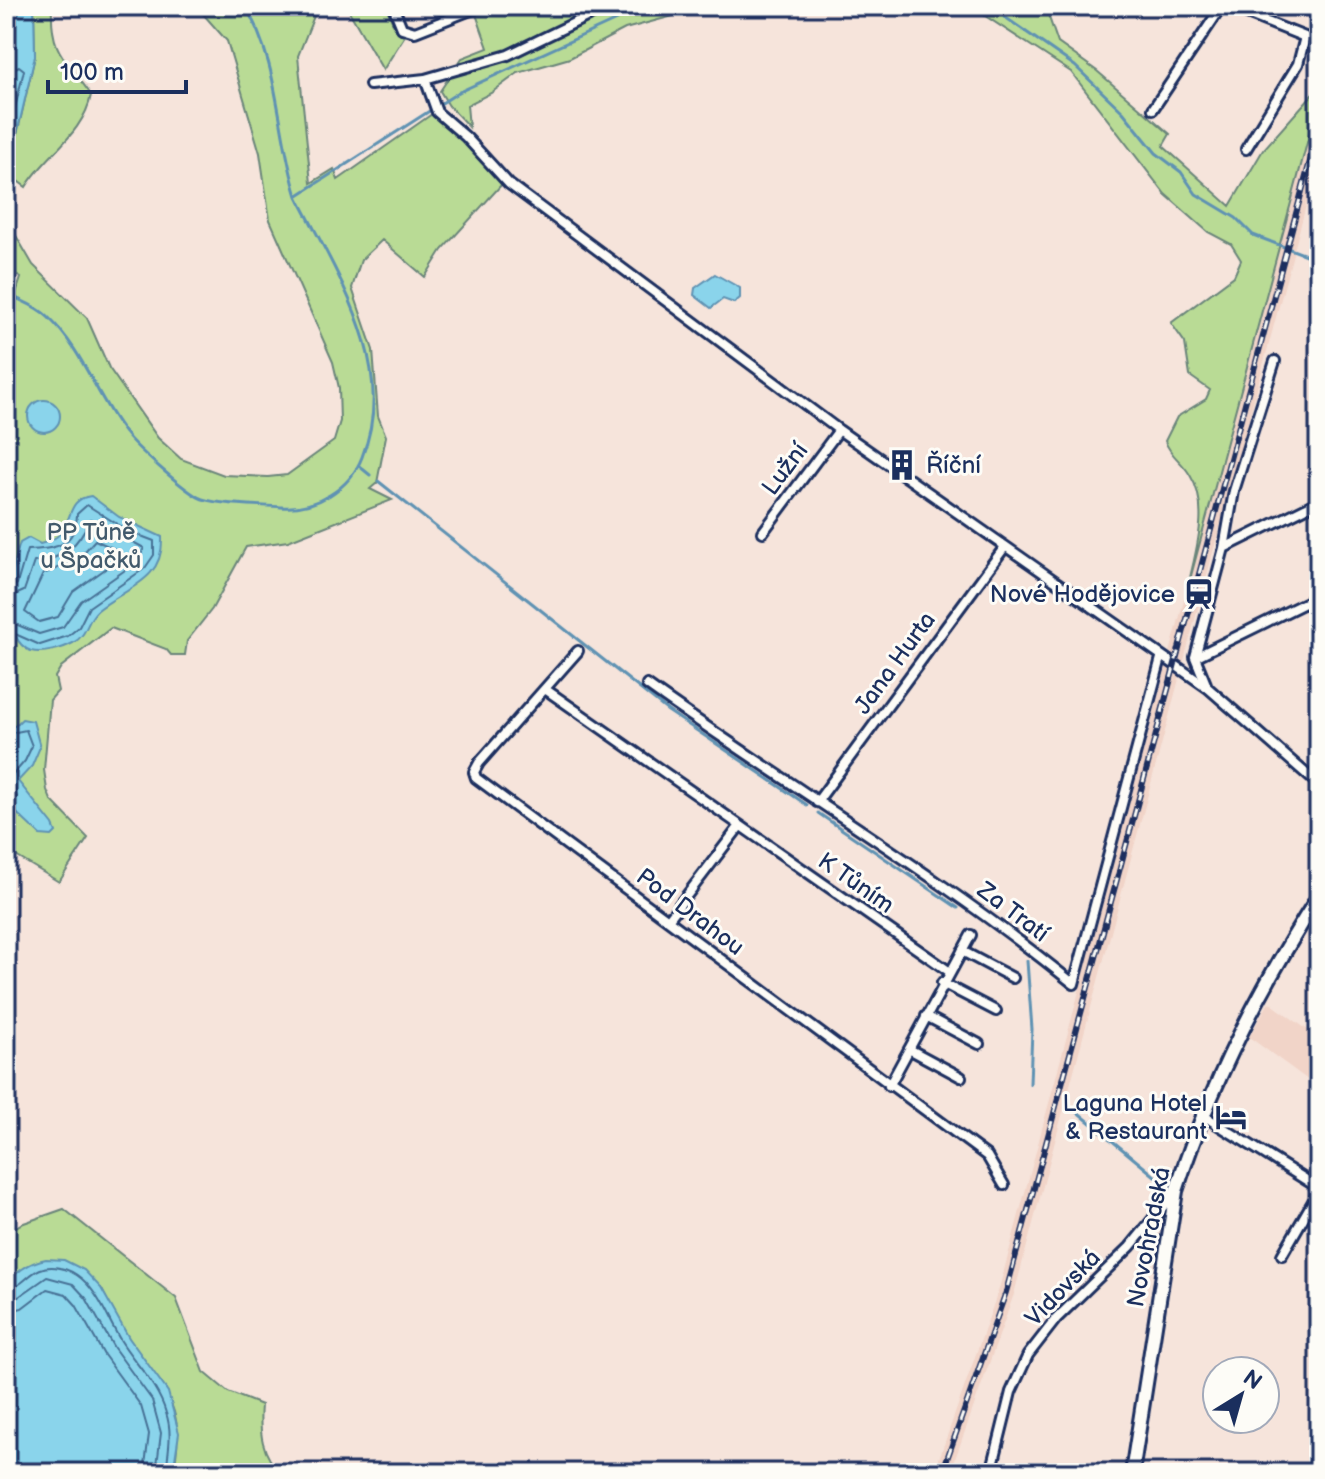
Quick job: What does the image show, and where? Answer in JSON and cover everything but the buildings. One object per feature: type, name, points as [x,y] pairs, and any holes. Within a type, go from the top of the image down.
[{"type":"main road","name":"Novohradská","points":[[1132,1473],[1176,1191],[1201,1114],[1242,1025],[1319,896]]},
{"type":"street","points":[[393,6],[402,28],[415,32],[481,6]]},
{"type":"street","points":[[370,85],[425,79],[508,55],[609,6]]},
{"type":"street","points":[[1153,109],[1225,6],[1305,37],[1298,64],[1246,149]]},
{"type":"street","points":[[425,79],[430,101],[437,112],[466,137],[509,184],[839,430],[1208,688],[1319,785]]},
{"type":"street","points":[[1208,688],[1198,673],[1195,657],[1224,548],[1234,491],[1275,361]]},
{"type":"street","name":"Lužní","points":[[763,532],[839,430]]},
{"type":"street","points":[[1224,548],[1319,501]]},
{"type":"street","name":"Jana Hurta","points":[[817,802],[1004,548]]},
{"type":"street","points":[[1195,657],[1319,596]]},
{"type":"street","name":"Pod Drahou","points":[[578,651],[479,763],[474,772],[476,778],[987,1156],[1004,1185]]},
{"type":"street","name":"Za Tratí","points":[[647,685],[961,898],[1074,984],[1161,658]]},
{"type":"street","name":"K Tůním","points":[[545,689],[950,972]]},
{"type":"street","points":[[668,920],[739,827]]},
{"type":"street","points":[[889,1086],[942,983],[971,935]]},
{"type":"street","points":[[962,951],[1013,978]]},
{"type":"street","points":[[942,983],[996,1011]]},
{"type":"street","points":[[926,1016],[979,1044]]},
{"type":"street","points":[[909,1049],[961,1077]]},
{"type":"street","points":[[1201,1114],[1319,1189],[1282,1255]]},
{"type":"street","name":"Vidovská","points":[[991,1473],[1011,1392],[1028,1355],[1056,1319],[1130,1247],[1176,1191]]},
{"type":"shaded area","points":[[1319,98],[1319,157],[1014,1294],[950,1473],[934,1473],[999,1289]]},
{"type":"shaded area","points":[[1269,1002],[1319,1038],[1319,1088],[1249,1037]]},
{"type":"green space","points":[[34,6],[52,6],[57,46],[91,95],[81,121],[26,187],[8,174],[35,56]]},
{"type":"green space","name":"PP Tůně u Špačků","points":[[196,6],[318,6],[298,56],[311,183],[334,169],[338,180],[432,114],[467,144],[503,183],[442,250],[425,277],[382,240],[361,260],[352,288],[373,350],[378,416],[386,436],[377,483],[370,489],[392,500],[288,541],[246,547],[212,609],[187,641],[185,655],[171,655],[166,649],[111,628],[61,667],[55,677],[58,691],[50,700],[44,770],[47,790],[51,800],[88,838],[59,882],[6,850],[6,303],[12,305],[21,278],[6,269],[6,229],[11,227],[33,265],[87,318],[109,368],[158,438],[181,459],[224,475],[287,475],[334,441],[340,421],[339,388],[333,362],[270,220],[260,153],[227,41]]},
{"type":"green space","points":[[346,6],[386,6],[395,29],[404,37],[383,70]]},
{"type":"green space","points":[[497,6],[710,6],[625,29],[570,58],[518,73],[491,93],[467,105],[469,127],[449,106],[440,91],[462,58],[488,48],[476,14]]},
{"type":"green space","points":[[970,6],[1045,6],[1058,43],[1097,71],[1170,134],[1163,146],[1230,206],[1263,150],[1319,87],[1319,98],[1188,587],[1200,530],[1200,502],[1190,475],[1165,441],[1177,417],[1206,399],[1210,390],[1190,376],[1185,343],[1171,323],[1234,276],[1241,260],[1231,244],[1208,232],[1165,194],[1071,72]]},
{"type":"green space","points":[[64,1209],[176,1298],[204,1372],[228,1392],[261,1405],[263,1442],[270,1459],[282,1473],[173,1473],[177,1430],[169,1399],[124,1331],[101,1288],[8,1283],[6,1288],[6,1233],[21,1224]]},
{"type":"water","points":[[9,6],[34,6],[35,56],[6,181],[6,87],[14,42]]},
{"type":"water","points":[[715,274],[740,288],[740,298],[734,303],[723,299],[711,308],[694,295],[695,288]]},
{"type":"water","points":[[44,400],[55,405],[60,416],[55,427],[44,432],[33,427],[28,416],[33,405]]},
{"type":"water","points":[[91,496],[119,517],[162,537],[157,564],[142,581],[98,610],[78,640],[52,650],[31,651],[21,644],[11,620],[11,587],[20,543],[29,538],[40,544],[52,540],[65,526],[75,504]]},
{"type":"water","points":[[22,719],[33,721],[40,747],[32,766],[18,781],[53,825],[56,832],[52,836],[40,835],[6,803],[6,725],[15,726]]},
{"type":"water","points":[[46,1259],[64,1260],[84,1270],[101,1288],[129,1338],[168,1392],[179,1433],[173,1473],[6,1473],[6,1288],[22,1269]]},
{"type":"waterway","points":[[245,6],[272,75],[297,196],[459,92],[636,11],[657,6]]},
{"type":"waterway","points":[[989,6],[1075,66],[1123,112],[1156,153],[1181,172],[1196,194],[1236,218],[1253,235],[1319,260]]},
{"type":"waterway","points":[[6,293],[48,317],[71,344],[125,433],[148,457],[198,497],[238,504],[306,505],[340,488],[356,468],[371,423],[373,389],[368,355],[358,322],[345,289],[297,196]]},
{"type":"waterway","points":[[359,466],[370,475]]},
{"type":"waterway","points":[[378,481],[668,711],[807,805]]},
{"type":"waterway","points":[[818,813],[958,908]]},
{"type":"waterway","points":[[1027,961],[1032,1029],[1030,1084]]},
{"type":"waterway","points":[[1075,1110],[1156,1177]]},
{"type":"railway","points":[[942,1473],[1006,1292],[1319,128]]},
{"type":"place","name":"Říční","points":[[902,465]]},
{"type":"place","name":"Nové Hodějovice","points":[[1199,594]]},
{"type":"place","name":"Laguna Hotel & Restaurant","points":[[1231,1117]]}]
